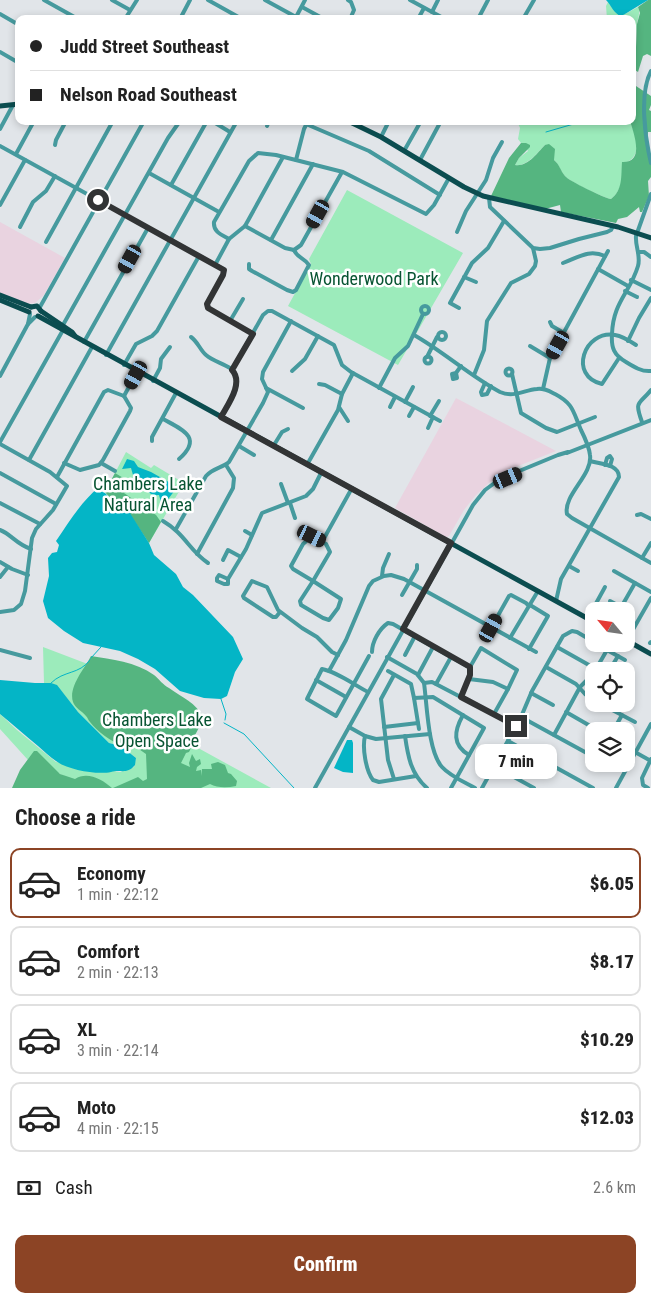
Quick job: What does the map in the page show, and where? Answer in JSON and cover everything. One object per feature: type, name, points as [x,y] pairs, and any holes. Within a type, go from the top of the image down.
[{"type":"main road","points":[[0,106],[15,104]]},
{"type":"main road","points":[[362,125],[478,194],[637,232],[651,238]]},
{"type":"main road","points":[[0,295],[35,311],[124,365],[308,463],[585,616]]},
{"type":"main road","points":[[0,300],[35,311]]},
{"type":"main road","points":[[635,645],[651,654]]},
{"type":"street","points":[[44,0],[71,15]]},
{"type":"street","points":[[112,0],[130,10]]},
{"type":"street","points":[[127,15],[137,0]]},
{"type":"street","points":[[182,15],[190,0]]},
{"type":"street","points":[[208,0],[235,15]]},
{"type":"street","points":[[265,0],[291,15]]},
{"type":"street","points":[[298,15],[305,0]]},
{"type":"street","points":[[348,0],[351,2],[354,10],[352,15]]},
{"type":"street","points":[[410,0],[434,15]]},
{"type":"street","points":[[432,12],[438,0]]},
{"type":"street","points":[[480,15],[488,0]]},
{"type":"street","points":[[526,15],[534,0]]},
{"type":"street","points":[[302,7],[317,15]]},
{"type":"street","points":[[420,15],[424,8]]},
{"type":"street","points":[[0,14],[15,23]]},
{"type":"street","points":[[0,52],[15,61]]},
{"type":"street","points":[[650,73],[644,92],[651,163]]},
{"type":"street","points":[[644,92],[651,95]]},
{"type":"street","points":[[0,128],[15,106]]},
{"type":"street","points":[[16,154],[32,125]]},
{"type":"street","points":[[55,145],[64,125]]},
{"type":"street","points":[[46,242],[111,125]]},
{"type":"street","points":[[0,376],[35,311],[100,202],[142,125]]},
{"type":"street","points":[[0,612],[14,610],[21,604],[28,575],[34,534],[67,486],[57,476],[0,443],[124,215],[177,125]]},
{"type":"street","points":[[171,185],[205,125]]},
{"type":"street","points":[[219,125],[230,132]]},
{"type":"street","points":[[106,355],[234,125]]},
{"type":"street","points":[[296,160],[306,125]]},
{"type":"street","points":[[312,125],[370,151],[440,195]]},
{"type":"street","points":[[381,137],[387,125]]},
{"type":"street","points":[[404,151],[419,125]]},
{"type":"street","points":[[420,160],[439,125]]},
{"type":"street","points":[[457,232],[466,211],[486,180],[493,158],[502,142]]},
{"type":"street","points":[[0,146],[224,270],[205,307],[253,334]]},
{"type":"street","points":[[229,239],[215,229],[214,222],[244,168],[252,157],[258,153],[283,157],[342,172],[422,214],[430,212],[449,178]]},
{"type":"street","points":[[215,264],[229,239],[246,226],[283,157]]},
{"type":"street","points":[[0,205],[25,160]]},
{"type":"street","points":[[271,240],[313,164]]},
{"type":"street","points":[[294,250],[302,242],[342,172]]},
{"type":"street","points":[[149,173],[219,212]]},
{"type":"street","points":[[20,227],[33,202],[44,194],[55,176]]},
{"type":"street","points":[[651,194],[637,232],[636,242],[639,264],[614,316],[612,335],[612,348],[619,358],[638,369],[651,372]]},
{"type":"street","points":[[474,375],[484,350],[487,321],[511,283],[528,274],[535,266],[536,261],[533,248],[489,205],[489,198]]},
{"type":"street","points":[[459,308],[450,303],[473,262],[488,248],[504,221]]},
{"type":"street","points":[[246,226],[285,248],[294,250]]},
{"type":"street","points":[[533,248],[561,246],[579,239],[609,232],[613,226]]},
{"type":"street","points":[[84,342],[148,228]]},
{"type":"street","points":[[249,264],[249,269],[293,292],[309,267],[308,262],[296,255],[294,250]]},
{"type":"street","points":[[543,389],[550,358],[608,251]]},
{"type":"street","points":[[563,263],[594,252],[605,256]]},
{"type":"street","points":[[638,252],[644,252],[651,256]]},
{"type":"street","points":[[124,365],[136,344],[152,336],[157,331],[199,256]]},
{"type":"street","points":[[598,269],[628,286]]},
{"type":"street","points":[[272,282],[274,276]]},
{"type":"street","points":[[464,278],[476,282]]},
{"type":"street","points":[[631,280],[651,290]]},
{"type":"street","points":[[625,291],[637,297]]},
{"type":"street","points":[[628,341],[638,318],[651,298]]},
{"type":"street","points":[[230,321],[243,299]]},
{"type":"street","points":[[232,370],[263,315],[268,311],[272,311],[334,345],[342,365],[353,373],[440,421]]},
{"type":"street","points":[[379,388],[395,358],[405,349],[414,335],[423,314]]},
{"type":"street","points":[[176,529],[211,468],[226,465],[239,446],[268,392],[262,379],[262,372],[291,321]]},
{"type":"street","points":[[550,322],[552,326],[564,333]]},
{"type":"street","points":[[414,335],[485,383],[504,393],[517,394],[532,389],[543,389],[569,402],[588,444],[590,461],[566,511],[569,516],[651,563]]},
{"type":"street","points":[[619,358],[602,384],[589,377],[583,369],[582,359],[589,345],[598,337],[618,335],[636,345]]},
{"type":"street","points":[[292,371],[304,359],[318,336]]},
{"type":"street","points":[[192,337],[205,355],[232,370],[237,378],[232,396],[221,417]]},
{"type":"street","points":[[427,357],[437,337]]},
{"type":"street","points":[[530,346],[550,358]]},
{"type":"street","points":[[29,460],[92,347]]},
{"type":"street","points":[[153,380],[160,368],[161,359],[170,347]]},
{"type":"street","points":[[456,373],[461,366]]},
{"type":"street","points":[[124,396],[137,372]]},
{"type":"street","points":[[308,463],[339,407],[342,394],[353,373]]},
{"type":"street","points":[[512,374],[523,414],[552,431],[562,431],[595,417]]},
{"type":"street","points":[[485,383],[481,392],[482,395],[487,394],[491,386]]},
{"type":"street","points":[[319,384],[342,394]]},
{"type":"street","points":[[405,402],[413,387]]},
{"type":"street","points":[[266,388],[303,408]]},
{"type":"street","points":[[57,476],[64,463],[104,392],[108,390],[124,396],[130,411],[102,462],[80,470],[64,463]]},
{"type":"street","points":[[644,421],[638,411],[638,405],[642,398],[651,390]]},
{"type":"street","points":[[152,441],[152,437],[176,393]]},
{"type":"street","points":[[390,407],[395,396]]},
{"type":"street","points":[[428,428],[439,400]]},
{"type":"street","points":[[339,407],[348,421]]},
{"type":"street","points":[[408,416],[414,407]]},
{"type":"street","points":[[162,418],[186,432],[190,439],[190,444],[179,459]]},
{"type":"street","points":[[315,788],[467,513],[481,495],[508,478],[651,418]]},
{"type":"street","points":[[274,445],[281,433],[288,429]]},
{"type":"street","points":[[239,446],[254,455]]},
{"type":"street","points":[[605,465],[607,458],[610,456],[612,459],[610,466]]},
{"type":"street","points":[[556,601],[560,582],[619,477],[617,470],[610,466],[590,461]]},
{"type":"street","points":[[102,462],[115,471]]},
{"type":"street","points":[[197,554],[236,480],[226,465]]},
{"type":"street","points":[[228,579],[262,513],[302,498],[310,493],[322,471]]},
{"type":"street","points":[[0,473],[56,504]]},
{"type":"street","points":[[282,484],[295,518]]},
{"type":"street","points":[[322,542],[352,488]]},
{"type":"street","points":[[0,503],[40,524]]},
{"type":"street","points":[[636,515],[641,514],[651,519]]},
{"type":"street","points":[[163,521],[176,529],[197,554],[208,563]]},
{"type":"street","points":[[0,530],[7,533],[14,541],[31,548]]},
{"type":"street","points":[[245,531],[252,535]]},
{"type":"street","points":[[313,581],[300,601],[301,605],[330,620],[338,608],[341,599],[313,581],[293,569],[291,566],[309,537],[312,536],[329,548],[330,552],[313,581]]},
{"type":"street","points":[[642,558],[651,542]]},
{"type":"street","points":[[223,560],[228,550],[241,557]]},
{"type":"street","points":[[382,576],[388,554]]},
{"type":"street","points":[[0,562],[28,575]]},
{"type":"street","points":[[402,595],[417,569],[417,565]]},
{"type":"street","points":[[569,566],[578,571]]},
{"type":"street","points":[[0,577],[8,567]]},
{"type":"street","points":[[614,571],[651,592]]},
{"type":"street","points":[[329,671],[346,640],[369,586],[382,576],[397,576],[410,582],[536,652]]},
{"type":"street","points":[[280,612],[276,617],[273,617],[264,613],[244,598],[243,596],[252,581],[267,587],[280,612],[317,637],[332,652],[338,655]]},
{"type":"street","points":[[624,602],[635,583]]},
{"type":"street","points":[[597,602],[606,587]]},
{"type":"street","points":[[510,638],[538,591]]},
{"type":"street","points":[[491,628],[511,595],[548,616],[530,649]]},
{"type":"street","points":[[635,626],[651,598]]},
{"type":"street","points":[[368,692],[354,684],[329,671],[322,669],[307,699],[336,716],[346,697],[354,684],[371,654],[373,645],[387,621],[470,667]]},
{"type":"street","points":[[482,788],[557,647],[567,633],[572,631],[585,637]]},
{"type":"street","points":[[405,654],[415,636]]},
{"type":"street","points":[[418,675],[433,647]]},
{"type":"street","points":[[557,647],[585,665]]},
{"type":"street","points":[[461,697],[469,679],[470,667],[481,648],[490,652],[517,670],[494,714]]},
{"type":"street","points":[[0,650],[30,658]]},
{"type":"street","points":[[611,652],[625,660]]},
{"type":"street","points":[[614,662],[618,656]]},
{"type":"street","points":[[388,657],[418,675],[424,683],[430,734],[433,751],[437,760],[445,770],[475,788]]},
{"type":"street","points":[[436,684],[451,657]]},
{"type":"street","points":[[546,667],[580,688],[585,694]]},
{"type":"street","points":[[388,672],[411,684],[419,729]]},
{"type":"street","points":[[394,675],[381,699],[388,760],[394,779]]},
{"type":"street","points":[[469,679],[493,682],[508,689]]},
{"type":"street","points":[[316,680],[346,697]]},
{"type":"street","points":[[424,683],[432,682],[516,726]]},
{"type":"street","points":[[554,735],[585,682]]},
{"type":"street","points":[[532,692],[553,705]]},
{"type":"street","points":[[414,698],[433,698],[484,728],[451,788]]},
{"type":"street","points":[[566,712],[585,723]]},
{"type":"street","points":[[616,712],[635,722]]},
{"type":"street","points":[[463,714],[456,729],[458,746],[469,755]]},
{"type":"street","points":[[618,722],[622,715]]},
{"type":"street","points":[[521,717],[585,752]]},
{"type":"street","points":[[384,727],[418,723]]},
{"type":"street","points":[[648,788],[642,779],[651,760],[635,752],[651,724]]},
{"type":"street","points":[[349,727],[365,736],[376,739],[430,734]]},
{"type":"street","points":[[365,736],[366,760],[372,778],[379,782],[416,776]]},
{"type":"street","points":[[405,736],[409,761],[416,776],[427,788]]},
{"type":"street","points":[[508,741],[593,788]]},
{"type":"street","points":[[494,766],[534,788]]},
{"type":"street","points":[[616,788],[624,772]]},
{"type":"shaded area","points":[[0,222],[65,258],[44,295],[35,303],[26,304],[0,293]]},
{"type":"shaded area","points":[[456,398],[556,451],[513,468],[490,482],[475,496],[464,510],[449,536],[446,537],[395,508]]},
{"type":"green space","points":[[651,0],[651,56],[647,54],[643,56],[638,72],[636,71],[636,47],[637,24],[640,13],[638,7]]},
{"type":"green space","points":[[608,2],[615,12],[625,14],[638,7],[639,14],[636,33],[636,15],[607,15],[606,6]]},
{"type":"green space","points":[[636,86],[651,96],[649,110],[651,111],[651,132],[648,132],[647,142],[651,163],[651,177],[648,181],[649,196],[642,212],[640,212],[639,207],[627,217],[618,219],[616,223],[561,212],[560,205],[545,209],[491,196],[509,158],[521,143],[526,143],[530,147],[515,165],[528,162],[545,145],[549,144],[555,149],[554,160],[565,176],[601,196],[611,199],[618,191],[622,162],[634,158],[636,153],[631,125],[636,125]]},
{"type":"green space","points":[[519,125],[631,125],[636,139],[636,150],[631,160],[625,163],[618,191],[611,199],[568,179],[554,160],[554,153],[545,145],[528,162],[515,165],[519,158],[528,151],[518,139]]},
{"type":"green space","name":"Wonderwood Park","points":[[347,190],[463,253],[398,365],[288,306],[311,264],[309,259]]},
{"type":"green space","name":"Chambers Lake Natural Area","points":[[126,452],[151,468],[154,465],[184,483],[149,543],[125,507],[113,501],[105,492]]},
{"type":"green space","points":[[115,473],[130,482],[124,493],[156,515],[161,522],[149,543],[125,507],[113,501],[105,492]]},
{"type":"green space","name":"Chambers Lake Open Space","points":[[43,647],[127,679],[189,743],[271,788],[85,788],[30,757],[28,760],[0,729],[0,714],[56,762],[120,772],[134,767],[136,758],[121,746],[109,743],[78,712],[62,692],[51,683],[44,683]]},
{"type":"green space","name":"Chambers Lake Open Space","points":[[91,656],[107,658],[139,667],[154,675],[193,704],[204,718],[193,739],[194,742],[189,752],[186,753],[181,763],[190,767],[189,763],[192,754],[196,761],[200,759],[201,764],[197,767],[196,771],[201,770],[201,776],[202,769],[212,769],[211,764],[218,762],[225,765],[228,773],[237,781],[236,786],[222,787],[210,784],[201,788],[113,788],[138,777],[143,781],[147,779],[146,754],[133,745],[122,745],[104,736],[74,704],[72,696],[75,684]]},
{"type":"green space","points":[[34,751],[37,751],[60,774],[75,779],[84,776],[94,777],[112,788],[12,788],[20,770]]},
{"type":"water","points":[[606,0],[648,0],[623,15],[619,15]]},
{"type":"water","points":[[127,459],[134,461],[138,467],[174,485],[175,490],[165,503],[161,502],[159,495],[153,495],[149,492],[145,481],[133,475],[131,468],[122,469]]},
{"type":"water","points":[[99,487],[113,501],[128,510],[149,543],[154,555],[176,574],[183,587],[233,637],[243,659],[235,672],[227,696],[221,699],[204,698],[180,691],[155,669],[138,659],[120,651],[83,643],[48,618],[43,601],[49,576],[48,558],[52,553],[57,552],[59,545],[56,541],[87,499]]},
{"type":"water","points":[[0,680],[57,685],[78,712],[109,743],[121,746],[136,758],[135,765],[127,771],[98,773],[75,769],[56,761],[0,714]]},
{"type":"water","points":[[347,740],[352,740],[353,743],[353,773],[343,772],[334,768]]},
{"type":"waterway","points":[[546,132],[570,125]]},
{"type":"waterway","points":[[91,658],[101,647]]},
{"type":"waterway","points":[[51,683],[61,676],[81,668],[90,660]]},
{"type":"waterway","points":[[221,699],[226,714],[225,720]]},
{"type":"waterway","points":[[224,723],[244,734],[294,788]]},
{"type":"route","points":[[98,200],[224,270],[208,300],[208,308],[253,334],[232,370],[236,374],[236,385],[221,417],[451,543],[403,629],[470,667],[470,675],[461,697],[516,726]]}]
